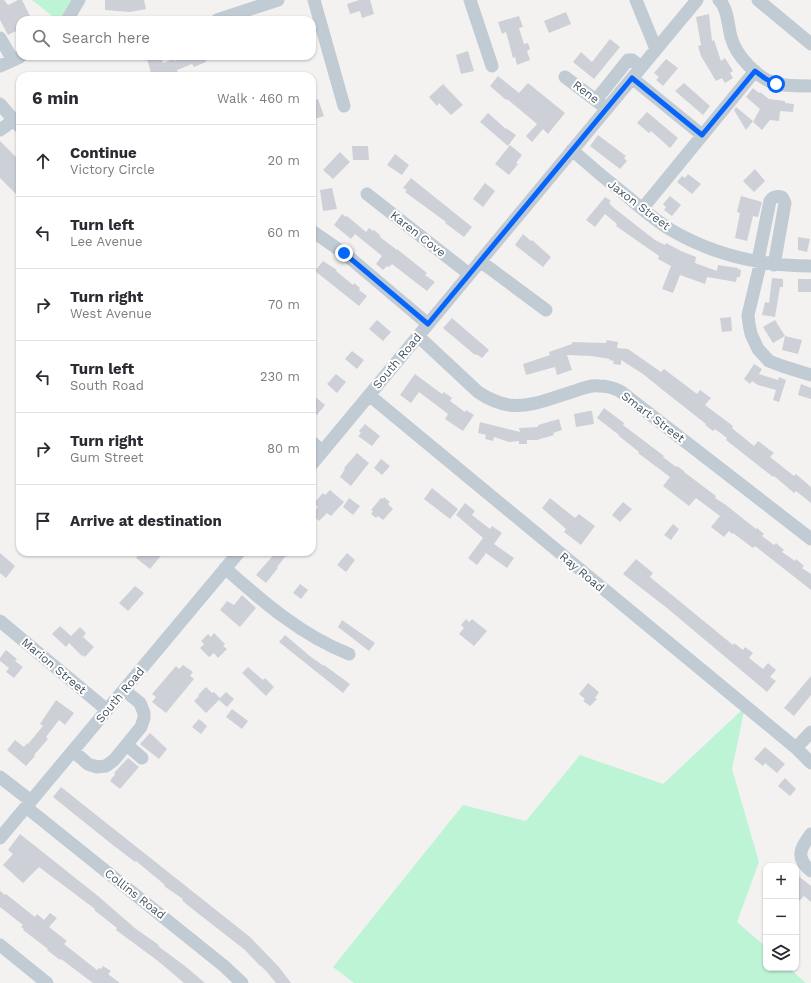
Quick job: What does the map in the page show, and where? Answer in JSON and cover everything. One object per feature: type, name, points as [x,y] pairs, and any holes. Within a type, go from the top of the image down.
[{"type":"street","points":[[69,16],[79,0]]},
{"type":"street","points":[[229,16],[278,0]]},
{"type":"street","points":[[314,0],[344,106]]},
{"type":"street","points":[[470,0],[492,66]]},
{"type":"street","points":[[636,0],[656,49]]},
{"type":"street","name":"South Road","points":[[316,459],[697,0]]},
{"type":"street","points":[[718,0],[722,3],[734,47],[744,61],[766,79],[776,84],[811,86]]},
{"type":"street","points":[[758,0],[811,44]]},
{"type":"street","points":[[0,38],[16,56]]},
{"type":"street","points":[[0,66],[16,59]]},
{"type":"street","points":[[596,100],[628,60],[632,60],[641,67]]},
{"type":"street","points":[[642,209],[755,71]]},
{"type":"street","name":"Rene","points":[[565,77],[607,108]]},
{"type":"street","points":[[632,78],[702,135]]},
{"type":"street","points":[[0,104],[16,122]]},
{"type":"street","points":[[0,130],[16,123]]},
{"type":"street","name":"Jaxon Street","points":[[572,150],[642,209],[671,230],[689,240],[716,251],[774,265],[811,266]]},
{"type":"street","name":"Karen Cove","points":[[367,194],[469,274]]},
{"type":"street","points":[[774,265],[785,203],[782,197],[778,196],[772,198],[770,201],[759,255],[760,262],[756,283],[748,315],[749,324],[751,334],[758,348],[769,360],[782,366],[811,375]]},
{"type":"street","points":[[316,234],[344,253],[428,324]]},
{"type":"street","points":[[480,261],[546,310]]},
{"type":"street","name":"Smart Street","points":[[418,336],[478,392],[489,399],[501,403],[510,405],[532,404],[590,386],[611,387],[620,391],[811,539]]},
{"type":"street","name":"Ray Road","points":[[369,395],[796,748],[811,763]]},
{"type":"street","points":[[316,446],[322,451]]},
{"type":"street","name":"South Road","points":[[0,838],[236,556]]},
{"type":"street","points":[[225,568],[274,610],[298,628],[319,640],[350,654]]},
{"type":"street","name":"Marion Street","points":[[0,621],[107,710]]},
{"type":"street","points":[[73,751],[88,764],[101,767],[110,764],[127,745],[141,727],[144,713],[140,703],[124,690]]},
{"type":"street","points":[[796,748],[811,732]]},
{"type":"street","points":[[127,745],[142,758]]},
{"type":"street","name":"Collins Road","points":[[0,777],[28,804],[224,966],[242,983]]},
{"type":"street","points":[[811,834],[803,845],[800,856],[805,866],[811,871]]},
{"type":"street","points":[[0,945],[47,983]]},
{"type":"green space","points":[[32,0],[79,0],[69,16],[52,16]]},
{"type":"green space","points":[[745,707],[732,769],[759,862],[737,922],[763,944],[763,971],[792,971],[806,983],[354,983],[333,967],[463,805],[526,821],[580,755],[663,784]]},
{"type":"building","points":[[0,0],[4,0],[8,5],[18,0],[22,0],[30,16],[16,16],[16,31],[8,35],[0,20]]},
{"type":"building","points":[[105,0],[144,0],[146,9],[130,12],[105,10]]},
{"type":"building","points":[[359,0],[370,0],[374,14],[362,18],[360,11],[350,14],[347,4]]},
{"type":"building","points":[[566,12],[571,24],[549,33],[544,21]]},
{"type":"building","points":[[709,14],[712,41],[714,40],[721,61],[725,58],[733,71],[730,73],[733,78],[725,83],[722,78],[716,81],[701,56],[698,46],[701,45],[696,17]]},
{"type":"building","points":[[519,16],[523,27],[519,28],[524,44],[528,43],[530,49],[527,51],[530,60],[517,65],[515,57],[513,58],[506,32],[502,34],[498,22]]},
{"type":"building","points":[[610,39],[620,47],[594,79],[573,62],[581,52],[592,62]]},
{"type":"building","points":[[468,51],[474,71],[461,74],[456,55]]},
{"type":"building","points":[[666,59],[678,68],[663,86],[656,80],[659,77],[654,73]]},
{"type":"building","points":[[147,60],[162,60],[163,63],[171,60],[205,60],[206,62],[194,67],[192,64],[177,70],[178,72],[151,72]]},
{"type":"building","points":[[498,76],[519,93],[528,83],[565,113],[548,134],[543,129],[532,142],[526,136],[537,124],[490,86]]},
{"type":"building","points":[[684,83],[710,106],[703,115],[675,91]]},
{"type":"building","points":[[443,84],[463,105],[451,115],[439,103],[437,106],[429,97]]},
{"type":"building","points":[[753,88],[769,99],[794,104],[793,112],[780,111],[779,121],[770,120],[762,130],[753,122],[760,109],[746,97]]},
{"type":"building","points":[[318,99],[324,116],[316,118],[316,100]]},
{"type":"building","points":[[736,107],[753,121],[746,130],[734,110]]},
{"type":"building","points":[[647,112],[678,138],[670,148],[651,131],[649,133],[637,123]]},
{"type":"building","points":[[488,113],[506,129],[516,135],[508,146],[480,122]]},
{"type":"building","points":[[598,135],[626,156],[624,158],[627,161],[620,169],[590,146]]},
{"type":"building","points":[[0,141],[16,157],[16,194],[0,178]]},
{"type":"building","points":[[510,145],[522,155],[516,163],[518,164],[509,175],[495,164]]},
{"type":"building","points":[[352,146],[368,146],[369,160],[353,160]]},
{"type":"building","points":[[340,152],[350,162],[333,179],[323,170]]},
{"type":"building","points":[[395,154],[409,165],[402,175],[387,165]]},
{"type":"building","points":[[755,169],[765,181],[754,192],[743,181]]},
{"type":"building","points":[[688,174],[701,184],[692,194],[677,182],[682,176],[685,178]]},
{"type":"building","points":[[411,178],[472,227],[464,237],[405,192],[407,190],[403,188]]},
{"type":"building","points":[[485,183],[495,191],[483,207],[473,199]]},
{"type":"building","points":[[332,188],[337,209],[323,211],[320,190]]},
{"type":"building","points":[[670,196],[681,205],[672,216],[664,210],[666,207],[663,204]]},
{"type":"building","points":[[741,196],[762,202],[758,217],[753,216],[747,241],[735,238],[740,213],[737,212]]},
{"type":"building","points":[[605,197],[611,201],[609,203],[614,208],[655,240],[665,245],[666,243],[696,257],[695,263],[717,271],[718,265],[738,268],[741,270],[740,277],[737,277],[736,282],[707,277],[705,284],[680,275],[673,293],[662,289],[671,266],[658,259],[659,256],[616,226],[617,224],[605,214],[595,227],[586,220]]},
{"type":"building","points":[[342,214],[346,217],[347,216],[366,232],[369,228],[373,231],[374,230],[380,235],[380,237],[427,273],[425,275],[435,282],[427,291],[392,264],[383,270],[376,264],[382,256],[355,234],[351,239],[334,225]]},
{"type":"building","points":[[523,234],[551,257],[543,267],[515,245]]},
{"type":"building","points":[[798,237],[810,239],[807,252],[798,250]]},
{"type":"building","points":[[323,261],[337,270],[336,271],[353,285],[354,283],[360,288],[359,290],[367,296],[359,306],[316,272]]},
{"type":"building","points":[[772,278],[783,279],[783,287],[780,287],[775,317],[762,315],[765,302],[769,303]]},
{"type":"building","points":[[798,279],[811,279],[811,292],[798,292]]},
{"type":"building","points":[[731,317],[732,331],[722,332],[720,318]]},
{"type":"building","points":[[452,318],[489,350],[482,358],[476,354],[475,355],[443,328]]},
{"type":"building","points":[[377,320],[391,332],[383,341],[369,329]]},
{"type":"building","points":[[775,320],[785,336],[773,343],[763,327]]},
{"type":"building","points":[[785,336],[802,340],[798,354],[782,350]]},
{"type":"building","points":[[607,340],[618,342],[617,348],[628,349],[661,372],[664,369],[697,394],[700,390],[711,398],[705,405],[733,426],[732,428],[754,446],[758,441],[774,453],[770,457],[794,476],[796,474],[811,487],[811,503],[796,491],[794,493],[726,440],[727,438],[715,429],[713,431],[643,374],[621,360],[621,365],[613,364],[614,361],[609,360],[610,359],[591,356],[567,355],[572,370],[557,375],[555,367],[526,375],[523,364],[550,355],[549,352],[572,344],[572,342],[606,343]]},
{"type":"building","points":[[352,351],[364,360],[357,369],[345,359]]},
{"type":"building","points":[[754,364],[762,369],[759,374],[778,380],[779,377],[786,380],[779,402],[773,400],[776,390],[758,385],[752,381],[750,384],[744,379]]},
{"type":"building","points":[[336,374],[346,382],[337,393],[327,384]]},
{"type":"building","points":[[415,374],[442,394],[444,392],[452,398],[450,401],[465,412],[466,410],[474,415],[463,431],[445,419],[448,414],[419,392],[411,403],[400,395]]},
{"type":"building","points":[[801,384],[811,388],[811,399],[798,395]]},
{"type":"building","points":[[316,397],[325,405],[317,415],[316,414]]},
{"type":"building","points":[[604,408],[624,423],[623,425],[664,456],[663,457],[716,496],[715,498],[756,529],[757,528],[764,534],[762,536],[774,545],[776,543],[784,550],[782,552],[795,561],[796,559],[804,566],[802,568],[811,574],[811,590],[755,546],[753,548],[729,531],[724,537],[711,527],[720,516],[696,498],[689,506],[663,486],[670,477],[638,453],[639,452],[597,418]]},
{"type":"building","points":[[592,411],[594,424],[576,427],[574,414]]},
{"type":"building","points":[[559,419],[562,430],[553,433],[554,435],[537,440],[527,440],[527,444],[519,444],[519,441],[509,442],[494,437],[493,441],[485,439],[486,435],[478,433],[480,422],[520,432],[519,428],[538,427],[538,425]]},
{"type":"building","points":[[365,424],[380,436],[372,446],[358,436],[361,433],[359,431]]},
{"type":"building","points":[[357,453],[369,463],[351,486],[340,477],[345,469],[344,468]]},
{"type":"building","points":[[381,459],[390,466],[382,475],[374,468]]},
{"type":"building","points":[[432,488],[458,509],[450,519],[424,499]]},
{"type":"building","points":[[330,490],[344,502],[331,516],[327,513],[319,521],[316,518],[316,509],[318,507],[316,505],[316,501],[323,493],[325,495]]},
{"type":"building","points":[[384,497],[390,502],[388,504],[393,509],[383,520],[378,516],[376,518],[371,514],[373,511],[371,510],[381,498],[383,499]]},
{"type":"building","points":[[349,498],[360,506],[353,515],[343,507]]},
{"type":"building","points":[[550,498],[575,518],[579,514],[595,526],[581,545],[564,532],[566,529],[542,508]]},
{"type":"building","points":[[623,502],[632,509],[620,522],[612,515]]},
{"type":"building","points":[[465,503],[475,511],[472,515],[490,529],[492,526],[502,533],[494,544],[514,558],[507,568],[486,553],[477,565],[468,558],[483,538],[456,515]]},
{"type":"building","points":[[673,524],[679,529],[671,540],[664,535]]},
{"type":"building","points":[[0,553],[15,566],[6,578],[0,573]]},
{"type":"building","points":[[347,553],[355,560],[346,572],[337,565]]},
{"type":"building","points":[[138,556],[161,556],[150,569],[136,558]]},
{"type":"building","points":[[273,556],[286,556],[266,583],[256,575]]},
{"type":"building","points":[[636,559],[653,573],[650,577],[733,645],[734,643],[743,650],[745,647],[753,653],[749,658],[763,669],[768,663],[776,670],[770,677],[776,681],[767,692],[667,608],[623,574]]},
{"type":"building","points":[[300,584],[308,590],[301,599],[293,593]]},
{"type":"building","points":[[135,586],[144,593],[128,611],[119,603]]},
{"type":"building","points":[[242,595],[256,608],[240,627],[220,610],[227,601],[234,605]]},
{"type":"building","points":[[466,619],[469,622],[472,619],[487,631],[474,646],[459,634],[464,628],[461,625]]},
{"type":"building","points":[[342,620],[375,643],[369,651],[338,627]]},
{"type":"building","points":[[60,626],[71,636],[80,627],[86,633],[83,637],[94,647],[85,657],[83,655],[82,656],[69,643],[66,647],[52,634]]},
{"type":"building","points":[[214,633],[225,644],[223,646],[227,649],[218,658],[214,653],[209,657],[200,648],[204,644],[201,641],[208,634],[211,637]]},
{"type":"building","points":[[285,635],[311,657],[350,684],[343,693],[279,642]]},
{"type":"building","points":[[6,650],[17,659],[15,661],[23,667],[14,678],[6,672],[9,668],[0,661],[0,658]]},
{"type":"building","points":[[183,665],[193,672],[190,676],[194,679],[166,713],[152,702],[156,697],[152,694],[176,666],[179,669]]},
{"type":"building","points":[[248,667],[263,680],[265,678],[274,687],[266,696],[242,673]]},
{"type":"building","points":[[811,676],[811,695],[794,716],[784,708]]},
{"type":"building","points":[[588,683],[599,692],[595,698],[597,699],[590,706],[583,701],[585,699],[579,694]]},
{"type":"building","points":[[206,687],[220,698],[226,692],[234,699],[227,707],[219,700],[206,713],[194,701]]},
{"type":"building","points":[[56,700],[74,713],[65,725],[59,720],[46,737],[48,739],[26,766],[7,750],[15,740],[24,747],[27,743],[28,744],[43,726],[40,724]]},
{"type":"building","points":[[232,709],[248,721],[242,729],[226,717]]},
{"type":"building","points":[[199,719],[207,726],[201,734],[192,727]]},
{"type":"building","points":[[150,733],[167,749],[159,759],[140,744]]},
{"type":"building","points":[[765,747],[785,764],[777,773],[765,763],[763,766],[754,759]]},
{"type":"building","points":[[128,758],[139,767],[120,789],[110,781],[115,774],[114,773]]},
{"type":"building","points":[[785,778],[796,789],[790,796],[778,786]]},
{"type":"building","points":[[61,787],[250,937],[279,967],[291,983],[276,983],[245,950],[186,904],[182,900],[183,899],[164,886],[165,885],[136,861],[135,862],[109,842],[53,797]]},
{"type":"building","points":[[20,834],[98,896],[136,929],[159,945],[158,946],[205,983],[184,983],[158,961],[116,930],[117,928],[94,910],[95,909],[39,867],[23,883],[3,865],[13,854],[8,850]]},
{"type":"building","points":[[799,876],[811,886],[811,902],[804,896],[799,901]]},
{"type":"building","points":[[0,891],[35,917],[37,914],[44,920],[50,913],[57,918],[49,927],[67,941],[64,944],[97,970],[99,968],[101,969],[103,966],[111,971],[108,974],[120,983],[93,983],[61,959],[60,960],[23,930],[24,929],[21,927],[23,925],[0,907]]},
{"type":"route","points":[[344,253],[428,324],[632,78],[702,135],[755,71],[776,84]]}]
